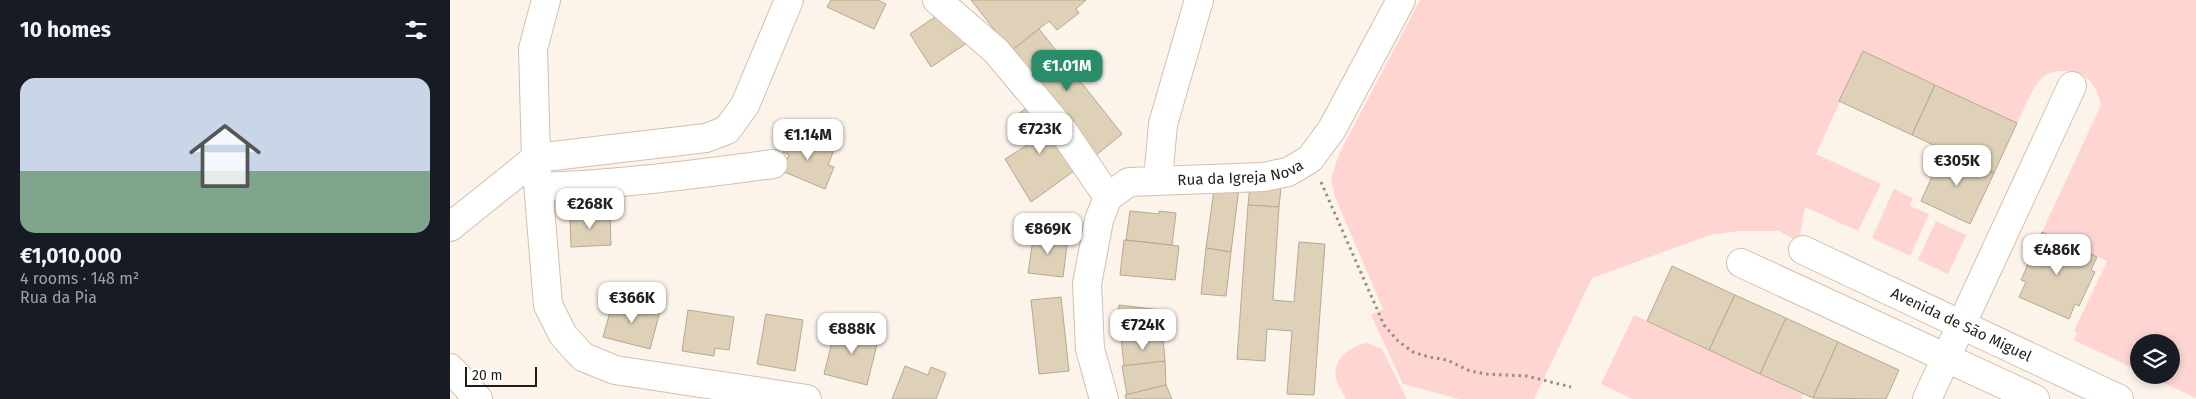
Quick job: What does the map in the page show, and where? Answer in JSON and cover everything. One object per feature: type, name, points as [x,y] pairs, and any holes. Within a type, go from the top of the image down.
[{"type":"street","points":[[546,0],[533,48],[536,158],[548,305],[564,335],[583,357],[615,370],[807,399]]},
{"type":"street","points":[[450,227],[536,158],[706,138],[727,130],[745,105],[789,0]]},
{"type":"street","points":[[937,0],[996,50],[1063,131],[1108,197],[1099,220],[1087,284],[1090,349],[1104,399]]},
{"type":"street","points":[[1158,180],[1163,124],[1200,0]]},
{"type":"street","name":"Rua da Igreja Nova","points":[[1108,197],[1129,182],[1263,177],[1288,172],[1310,158],[1332,129],[1401,0]]},
{"type":"street","points":[[1927,399],[1963,325],[2072,86]]},
{"type":"street","points":[[538,187],[587,186],[773,164]]},
{"type":"street","name":"Avenida de São Miguel","points":[[1803,250],[2119,399]]},
{"type":"street","points":[[1741,263],[2035,399]]},
{"type":"street","points":[[450,368],[478,399]]},
{"type":"path","points":[[1310,158],[1384,325],[1398,341],[1413,352],[1447,360],[1470,371],[1486,374],[1527,376],[1571,387]]},
{"type":"shaded area","points":[[1420,0],[2196,0],[2196,398],[2166,384],[2180,384],[2180,334],[2130,334],[2130,367],[2074,340],[2077,333],[2074,331],[2107,261],[2042,232],[2101,105],[2097,92],[2089,80],[2072,72],[2053,72],[2042,78],[2034,88],[2017,123],[1863,51],[1816,154],[1881,184],[1858,231],[1805,207],[1799,242],[1779,231],[1739,231],[1710,235],[1592,278],[1534,399],[1459,399],[1403,384],[1371,315],[1383,309],[1335,197],[1331,178],[1339,154]]},
{"type":"shaded area","points":[[1894,189],[1913,198],[1910,206],[1929,214],[1910,256],[1872,238]]},
{"type":"shaded area","points":[[1936,221],[1966,235],[1948,274],[1918,260]]},
{"type":"shaded area","points":[[1634,315],[1803,394],[1801,399],[1633,399],[1601,384]]},
{"type":"shaded area","points":[[1367,343],[1382,349],[1407,399],[1346,399],[1337,380],[1337,365],[1349,350]]},
{"type":"building","points":[[831,0],[878,0],[886,4],[874,29],[827,7]]},
{"type":"building","points":[[971,0],[1086,0],[1076,9],[1079,13],[1057,30],[1049,21],[1011,51]]},
{"type":"building","points":[[945,10],[967,43],[931,67],[910,34]]},
{"type":"building","points":[[1039,29],[1122,134],[1095,156],[1011,51]]},
{"type":"building","points":[[1863,51],[1935,85],[1912,135],[1839,101]]},
{"type":"building","points":[[1935,85],[2017,123],[1994,173],[1912,135]]},
{"type":"building","points":[[1036,101],[1054,125],[1074,171],[1031,202],[1005,159],[1037,139],[1017,115]]},
{"type":"building","points":[[791,133],[834,150],[828,165],[834,167],[825,189],[782,171],[789,155],[783,152]]},
{"type":"building","points":[[1944,150],[1994,173],[1970,224],[1921,201]]},
{"type":"building","points":[[1250,187],[1281,188],[1279,207],[1248,205]]},
{"type":"building","points":[[1239,188],[1231,252],[1206,248],[1214,190]]},
{"type":"building","points":[[1248,205],[1279,207],[1273,300],[1294,302],[1299,242],[1325,244],[1314,395],[1287,394],[1292,331],[1267,329],[1265,361],[1237,359]]},
{"type":"building","points":[[1130,211],[1159,214],[1159,211],[1176,213],[1172,245],[1126,240]]},
{"type":"building","points":[[610,212],[611,245],[571,247],[570,214]]},
{"type":"building","points":[[2042,232],[2097,257],[2091,270],[2095,272],[2079,306],[2075,304],[2069,319],[2019,297],[2026,282],[2021,280]]},
{"type":"building","points":[[1034,233],[1068,237],[1063,277],[1028,273]]},
{"type":"building","points":[[1124,240],[1179,246],[1175,280],[1120,275]]},
{"type":"building","points":[[1206,248],[1231,252],[1226,296],[1201,294]]},
{"type":"building","points":[[1672,266],[1735,295],[1709,350],[1647,321]]},
{"type":"building","points":[[1735,295],[1786,318],[1760,374],[1709,350]]},
{"type":"building","points":[[1061,297],[1069,371],[1039,374],[1031,300]]},
{"type":"building","points":[[614,298],[660,311],[650,349],[603,337]]},
{"type":"building","points":[[1119,305],[1169,311],[1163,338],[1121,338],[1122,331],[1116,330]]},
{"type":"building","points":[[688,310],[734,317],[729,350],[715,348],[714,356],[682,351]]},
{"type":"building","points":[[766,314],[803,320],[795,371],[757,364]]},
{"type":"building","points":[[1786,318],[1838,342],[1813,398],[1760,374]]},
{"type":"building","points":[[836,326],[879,336],[867,385],[824,374]]},
{"type":"building","points":[[1121,338],[1163,338],[1165,361],[1124,366]]},
{"type":"building","points":[[1838,342],[1899,370],[1886,399],[1813,398]]},
{"type":"building","points":[[1165,361],[1166,385],[1127,395],[1122,366]]},
{"type":"building","points":[[905,366],[928,375],[931,367],[946,373],[936,399],[892,399]]},
{"type":"building","points":[[1166,385],[1172,399],[1126,399],[1125,395]]}]
